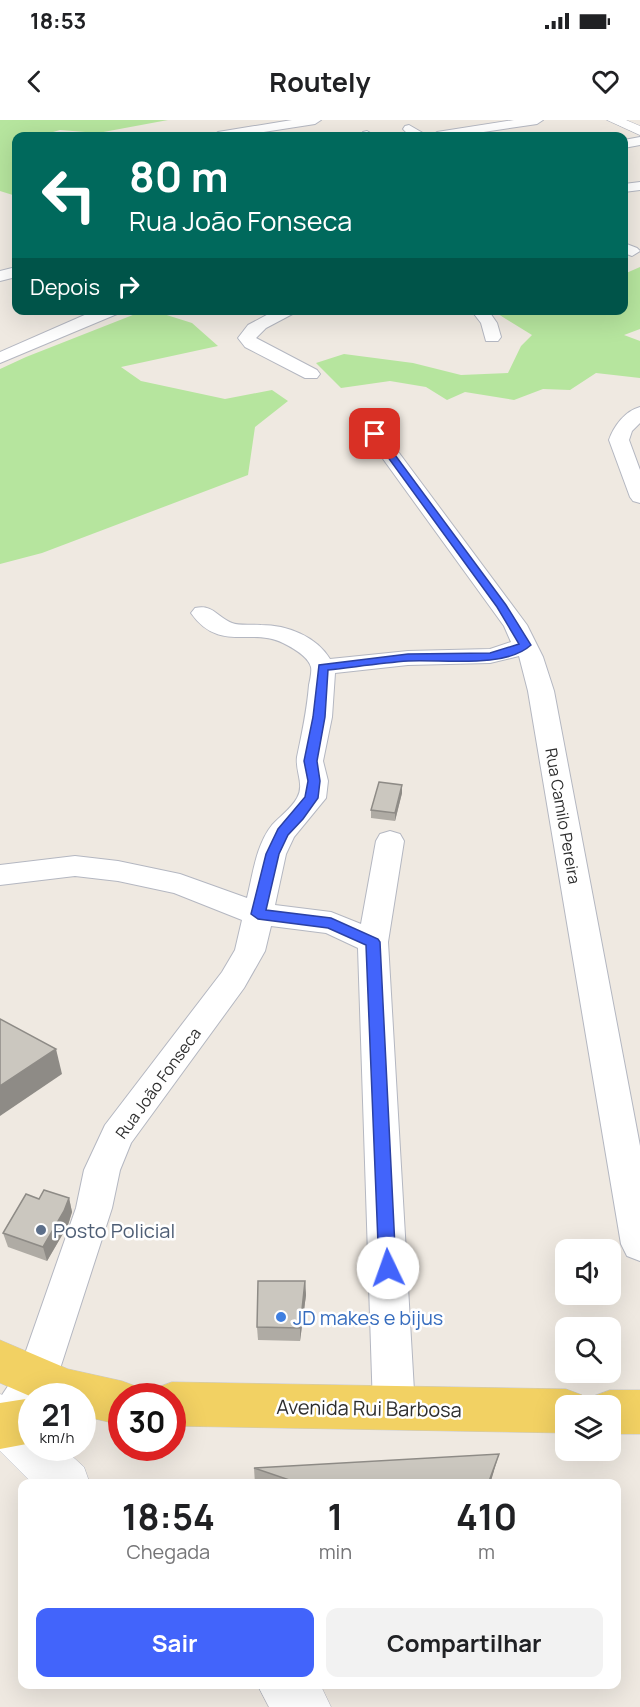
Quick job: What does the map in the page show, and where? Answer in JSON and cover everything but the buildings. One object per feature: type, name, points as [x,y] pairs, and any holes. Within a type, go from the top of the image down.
[{"type":"main road","points":[[614,120],[638,128]]},
{"type":"main road","points":[[11,1411],[66,1390],[108,1400]]},
{"type":"main road","name":"Avenida Rui Barbosa","points":[[186,1404],[555,1411]]},
{"type":"main road","points":[[11,1411],[22,1462],[51,1479]]},
{"type":"main road","points":[[11,1411],[63,1479]]},
{"type":"main road","points":[[621,1412],[640,1412]]},
{"type":"main road","points":[[288,1689],[304,1707]]},
{"type":"street","points":[[242,132],[315,120]]},
{"type":"street","points":[[464,132],[540,121]]},
{"type":"street","points":[[409,129],[415,132]]},
{"type":"street","points":[[0,358],[99,315]]},
{"type":"street","points":[[282,315],[255,328],[248,333],[247,338],[250,343],[312,374]]},
{"type":"street","points":[[483,315],[489,323],[492,337]]},
{"type":"street","points":[[640,413],[623,429],[619,440],[640,498]]},
{"type":"street","name":"Rua Camilo Pereira","points":[[375,434],[502,607],[525,645],[541,691],[640,1244]]},
{"type":"street","points":[[203,613],[223,628],[231,631],[269,632],[290,637],[314,652],[323,667],[408,658],[490,656],[525,645]]},
{"type":"street","name":"Rua João Fonseca","points":[[11,1411],[94,1208],[102,1170],[117,1135],[233,980],[250,951],[272,854],[282,832],[312,798],[314,781],[310,761],[319,717],[323,667]]},
{"type":"street","points":[[390,841],[373,942],[394,1408]]},
{"type":"street","points":[[0,874],[75,866],[118,871],[180,884],[258,914],[331,923],[373,942]]},
{"type":"green space","points":[[0,120],[168,120],[103,132],[60,130],[12,132],[12,195],[0,191]]},
{"type":"green space","points":[[640,267],[640,329],[624,335],[640,341],[640,378],[596,373],[570,390],[543,389],[514,400],[465,392],[447,400],[426,387],[390,381],[341,388],[316,363],[344,354],[413,363],[461,375],[508,373],[521,346],[532,335],[500,315],[628,315],[628,272]]},
{"type":"green space","points":[[133,315],[167,315],[192,323],[218,346],[121,367],[141,381],[225,399],[272,390],[288,401],[255,427],[248,475],[42,553],[0,564],[0,369]]},
{"type":"place","name":"Posto Policial","points":[[41,1230]]},
{"type":"place","name":"JD makes e bijus","points":[[281,1317]]},
{"type":"route","points":[[375,434],[464,553],[515,625],[525,645],[490,656],[386,659],[323,667],[319,717],[310,761],[314,781],[312,798],[282,832],[272,854],[258,914],[331,923],[373,942],[388,1268]]}]
